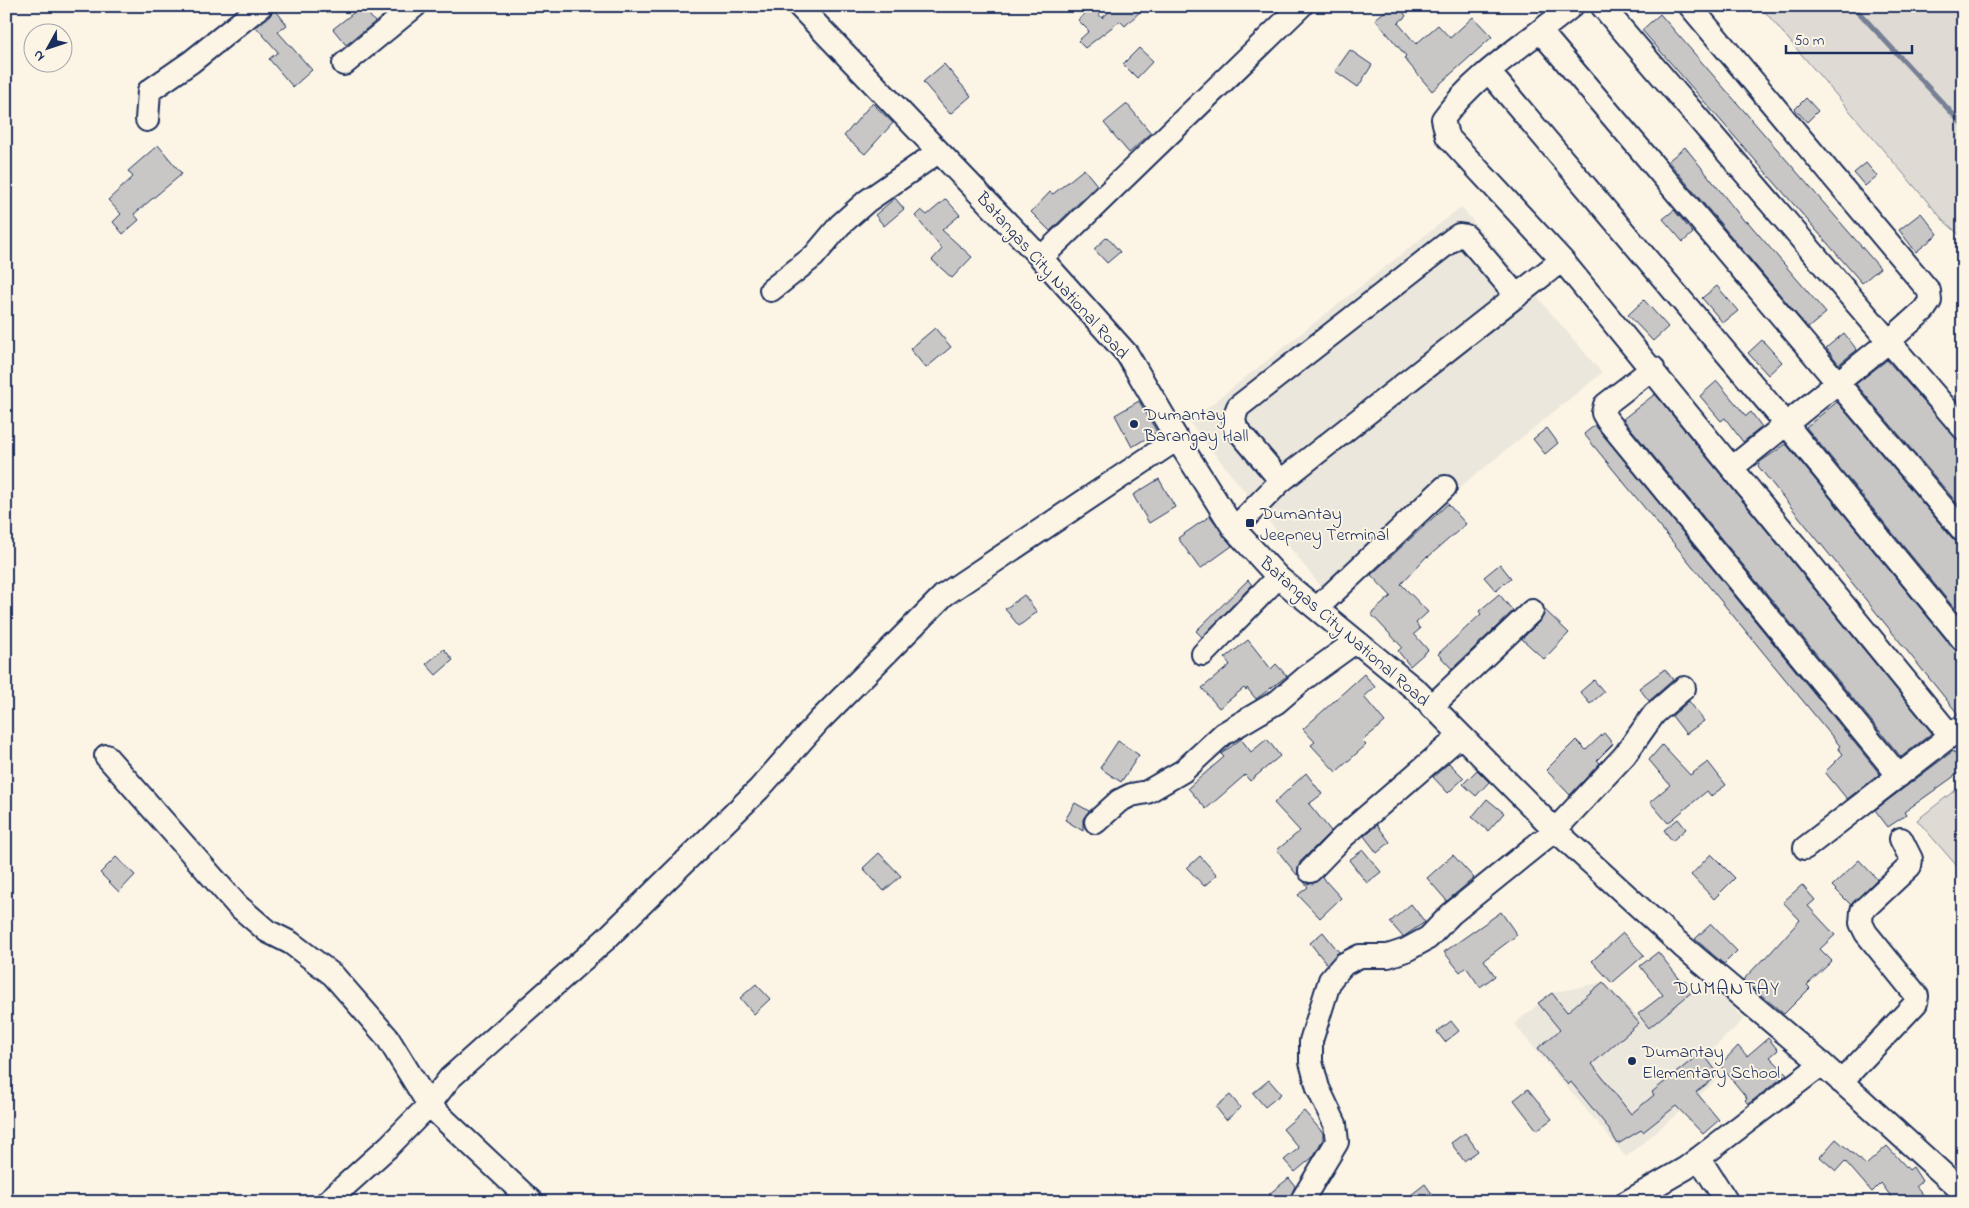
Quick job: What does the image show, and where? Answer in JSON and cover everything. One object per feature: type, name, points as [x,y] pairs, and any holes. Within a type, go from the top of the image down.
[{"type":"street","points":[[147,120],[149,92],[191,62],[261,6]]},
{"type":"street","points":[[344,64],[416,6]]},
{"type":"street","name":"Batangas City National Road","points":[[798,6],[1041,258],[1127,354],[1177,440],[1234,529],[1278,577],[1417,691],[1555,830],[1682,946],[1822,1064],[1963,1192]]},
{"type":"street","points":[[1041,258],[1300,6]]},
{"type":"street","points":[[1602,6],[1963,428]]},
{"type":"street","points":[[1690,6],[1929,291],[1930,301],[1924,310],[1888,342],[1733,467]]},
{"type":"street","points":[[1559,10],[1541,32],[1489,72],[1452,107],[1443,119],[1447,136],[1562,260],[1733,467],[1956,730],[1805,848]]},
{"type":"street","points":[[1541,32],[1963,531]]},
{"type":"street","points":[[1489,72],[1787,425],[1963,640]]},
{"type":"street","points":[[771,290],[814,256],[840,225],[867,201],[938,152]]},
{"type":"street","points":[[1282,481],[1236,428],[1234,418],[1238,407],[1437,250],[1453,238],[1466,236],[1517,296]]},
{"type":"street","points":[[1234,529],[1282,481],[1562,260]]},
{"type":"street","points":[[1653,368],[1605,405],[1603,413],[1607,420],[1899,776]]},
{"type":"street","points":[[327,1202],[389,1146],[429,1105],[450,1078],[606,939],[752,796],[819,721],[944,595],[1177,440]]},
{"type":"street","points":[[1317,608],[1445,487]]},
{"type":"street","points":[[1202,654],[1278,577]]},
{"type":"street","points":[[1431,706],[1532,611]]},
{"type":"street","points":[[1096,822],[1119,801],[1131,795],[1147,792],[1183,771],[1223,734],[1277,702],[1305,678],[1355,642]]},
{"type":"street","points":[[1301,1202],[1337,1142],[1335,1124],[1318,1088],[1311,1062],[1312,1041],[1330,980],[1344,964],[1360,956],[1388,956],[1406,950],[1428,938],[1451,914],[1555,830],[1625,755],[1654,714],[1684,688]]},
{"type":"street","points":[[1310,871],[1343,837],[1460,736]]},
{"type":"street","points":[[106,756],[237,905],[267,931],[292,943],[333,975],[386,1037],[429,1105],[532,1202]]},
{"type":"street","points":[[1842,1082],[1916,1003],[1917,996],[1866,933],[1861,922],[1862,911],[1910,866],[1911,859],[1901,839]]},
{"type":"street","points":[[1627,1202],[1686,1168],[1822,1064]]},
{"type":"street","points":[[1699,1158],[1727,1202]]},
{"type":"shaded area","points":[[1760,6],[1963,6],[1963,238],[1944,221]]},
{"type":"shaded area","points":[[1461,207],[1602,373],[1327,594],[1189,422]]},
{"type":"shaded area","points":[[1963,784],[1963,873],[1917,820]]},
{"type":"shaded area","name":"Dumantay Elementary School","points":[[1707,981],[1744,1019],[1710,1052],[1728,1071],[1626,1157],[1514,1024],[1552,993],[1603,982],[1649,1028]]},
{"type":"building","points":[[362,6],[375,22],[346,45],[333,29]]},
{"type":"building","points":[[1106,6],[1146,6],[1125,26],[1120,21],[1085,48],[1078,41],[1089,31],[1078,20],[1093,7],[1102,18],[1110,11]]},
{"type":"building","points":[[1392,6],[1399,6],[1406,16],[1398,23],[1416,44],[1438,25],[1450,38],[1473,17],[1492,37],[1432,91],[1375,19]]},
{"type":"building","points":[[274,8],[287,25],[278,32],[312,70],[293,87],[269,59],[278,52],[256,27],[270,16]]},
{"type":"building","points":[[1660,14],[1880,268],[1862,283],[1642,30]]},
{"type":"building","points":[[1139,48],[1153,61],[1137,78],[1123,64]]},
{"type":"building","points":[[1350,50],[1372,65],[1358,87],[1335,71]]},
{"type":"building","points":[[944,64],[971,96],[950,114],[923,82]]},
{"type":"building","points":[[1806,98],[1818,111],[1807,122],[1795,109]]},
{"type":"building","points":[[872,103],[893,123],[865,154],[844,136]]},
{"type":"building","points":[[1127,104],[1151,133],[1129,153],[1104,123]]},
{"type":"building","points":[[158,145],[182,174],[134,214],[139,220],[123,234],[113,222],[121,214],[108,200],[133,177],[128,171]]},
{"type":"building","points":[[1685,147],[1745,222],[1747,221],[1826,313],[1808,328],[1668,161]]},
{"type":"building","points":[[1866,163],[1877,176],[1865,186],[1854,173]]},
{"type":"building","points":[[1084,169],[1097,185],[1050,231],[1031,212],[1050,192],[1053,194]]},
{"type":"building","points":[[895,198],[904,209],[884,226],[875,215]]},
{"type":"building","points":[[946,199],[960,215],[942,230],[972,257],[952,278],[932,260],[942,249],[915,216],[921,210],[927,215]]},
{"type":"building","points":[[1674,210],[1693,233],[1683,242],[1663,219]]},
{"type":"building","points":[[1921,213],[1938,234],[1916,252],[1899,230]]},
{"type":"building","points":[[1107,237],[1120,252],[1107,263],[1094,249]]},
{"type":"building","points":[[1717,286],[1738,311],[1723,323],[1702,298]]},
{"type":"building","points":[[1644,300],[1668,327],[1653,341],[1628,315]]},
{"type":"building","points":[[935,328],[951,347],[926,368],[910,349]]},
{"type":"building","points":[[1844,333],[1857,350],[1839,364],[1826,348]]},
{"type":"building","points":[[1762,340],[1782,362],[1768,375],[1748,353]]},
{"type":"building","points":[[1887,360],[1963,446],[1963,510],[1856,384]]},
{"type":"building","points":[[1717,381],[1746,416],[1751,412],[1762,427],[1743,442],[1725,418],[1721,421],[1700,396]]},
{"type":"building","points":[[1655,394],[1932,733],[1901,757],[1623,419]]},
{"type":"building","points":[[1139,401],[1157,432],[1132,447],[1115,415]]},
{"type":"building","points":[[1837,402],[1953,539],[1963,544],[1963,619],[1806,427]]},
{"type":"building","points":[[1595,425],[1880,774],[1847,799],[1825,772],[1843,754],[1838,748],[1840,746],[1584,434]]},
{"type":"building","points":[[1547,428],[1558,443],[1545,454],[1533,439]]},
{"type":"building","points":[[1786,444],[1953,648],[1963,653],[1963,713],[1958,714],[1758,466],[1760,462]]},
{"type":"building","points":[[1159,479],[1175,507],[1149,523],[1133,495]]},
{"type":"building","points":[[1448,504],[1466,524],[1427,556],[1401,584],[1428,612],[1416,623],[1420,629],[1414,634],[1428,650],[1410,666],[1398,651],[1402,647],[1371,614],[1391,596],[1371,575]]},
{"type":"building","points":[[1210,516],[1232,546],[1200,569],[1178,538]]},
{"type":"building","points":[[1500,564],[1511,578],[1496,591],[1484,577]]},
{"type":"building","points":[[1248,580],[1252,585],[1202,637],[1196,631]]},
{"type":"building","points":[[1499,594],[1513,611],[1452,669],[1438,654],[1481,614],[1479,611]]},
{"type":"building","points":[[1024,595],[1037,612],[1019,626],[1005,609]]},
{"type":"building","points":[[1545,610],[1569,633],[1544,659],[1522,639],[1541,620]]},
{"type":"building","points":[[1248,640],[1271,669],[1276,664],[1287,676],[1256,699],[1247,688],[1246,690],[1244,688],[1219,708],[1202,688],[1230,665],[1225,658]]},
{"type":"building","points":[[444,649],[453,660],[436,675],[426,664]]},
{"type":"building","points":[[1665,669],[1673,680],[1649,701],[1639,688]]},
{"type":"building","points":[[1364,674],[1375,687],[1364,697],[1385,722],[1362,741],[1366,745],[1336,772],[1311,745],[1315,742],[1303,729]]},
{"type":"building","points":[[1594,680],[1604,692],[1590,704],[1580,692]]},
{"type":"building","points":[[1689,701],[1704,721],[1686,734],[1672,716]]},
{"type":"building","points":[[1604,733],[1613,744],[1597,760],[1600,763],[1570,795],[1546,770],[1576,740],[1586,750]]},
{"type":"building","points":[[1241,739],[1251,752],[1267,739],[1280,756],[1250,781],[1245,775],[1206,809],[1188,788],[1224,757],[1221,754]]},
{"type":"building","points":[[1118,741],[1139,755],[1121,782],[1100,768]]},
{"type":"building","points":[[1662,745],[1690,775],[1708,762],[1726,785],[1711,796],[1707,791],[1668,823],[1650,802],[1670,785],[1649,760]]},
{"type":"building","points":[[1963,746],[1963,770],[1904,812],[1906,815],[1888,827],[1875,810],[1953,751],[1954,753]]},
{"type":"building","points":[[1449,763],[1464,778],[1448,793],[1433,777]]},
{"type":"building","points":[[1477,770],[1489,782],[1476,796],[1463,784]]},
{"type":"building","points":[[1306,773],[1322,794],[1309,804],[1331,831],[1300,862],[1297,875],[1277,850],[1300,831],[1274,803]]},
{"type":"building","points":[[1487,799],[1504,813],[1488,831],[1472,817]]},
{"type":"building","points":[[1075,803],[1089,811],[1083,819],[1083,831],[1065,820]]},
{"type":"building","points":[[1678,819],[1686,829],[1672,841],[1664,830]]},
{"type":"building","points":[[1377,825],[1390,842],[1377,853],[1364,836]]},
{"type":"building","points":[[1363,850],[1381,872],[1367,883],[1349,860]]},
{"type":"building","points":[[879,853],[901,876],[884,891],[863,868]]},
{"type":"building","points":[[1711,854],[1735,878],[1714,899],[1691,875]]},
{"type":"building","points":[[1453,855],[1474,878],[1447,901],[1427,878]]},
{"type":"building","points":[[1200,856],[1217,875],[1204,886],[1187,868]]},
{"type":"building","points":[[116,857],[135,875],[119,892],[100,873]]},
{"type":"building","points":[[1859,860],[1877,879],[1851,905],[1832,886]]},
{"type":"building","points":[[1322,877],[1341,898],[1320,918],[1298,895],[1308,887],[1304,882],[1313,884]]},
{"type":"building","points":[[1802,885],[1815,900],[1808,906],[1835,935],[1820,949],[1832,961],[1807,985],[1810,988],[1784,1014],[1743,980],[1800,920],[1783,902]]},
{"type":"building","points":[[1411,904],[1425,922],[1403,937],[1390,922]]},
{"type":"building","points":[[1501,912],[1517,935],[1484,960],[1495,976],[1480,987],[1466,967],[1460,972],[1444,952]]},
{"type":"building","points":[[1711,924],[1737,951],[1724,964],[1695,939]]},
{"type":"building","points":[[1323,932],[1339,952],[1327,964],[1310,943]]},
{"type":"building","points":[[1623,933],[1644,955],[1612,983],[1592,961]]},
{"type":"building","points":[[1658,952],[1682,982],[1685,980],[1693,991],[1649,1028],[1638,1014],[1663,995],[1640,966]]},
{"type":"building","points":[[1603,982],[1639,1023],[1592,1064],[1631,1114],[1654,1095],[1652,1092],[1702,1052],[1719,1075],[1696,1092],[1719,1120],[1703,1134],[1676,1106],[1643,1132],[1641,1130],[1618,1144],[1606,1125],[1571,1082],[1568,1085],[1538,1048],[1560,1030],[1538,1003],[1552,993],[1567,1012]]},
{"type":"building","points":[[756,984],[770,999],[754,1014],[740,998]]},
{"type":"building","points":[[1451,1021],[1459,1031],[1445,1042],[1437,1032]]},
{"type":"building","points":[[1768,1038],[1778,1050],[1770,1057],[1787,1074],[1748,1104],[1745,1100],[1747,1098],[1720,1065],[1738,1046],[1747,1056]]},
{"type":"building","points":[[1269,1080],[1281,1094],[1265,1107],[1253,1093]]},
{"type":"building","points":[[1528,1089],[1552,1119],[1537,1130],[1514,1100]]},
{"type":"building","points":[[1230,1095],[1241,1108],[1226,1120],[1216,1107]]},
{"type":"building","points":[[1304,1111],[1323,1133],[1323,1139],[1313,1157],[1295,1172],[1284,1160],[1299,1148],[1283,1129]]},
{"type":"building","points":[[1465,1133],[1478,1151],[1464,1161],[1451,1143]]},
{"type":"building","points":[[1836,1139],[1866,1165],[1887,1146],[1909,1170],[1913,1167],[1922,1181],[1916,1186],[1929,1202],[1895,1202],[1881,1183],[1872,1192],[1845,1161],[1836,1171],[1820,1157]]},
{"type":"building","points":[[1289,1178],[1295,1186],[1288,1202],[1276,1202],[1269,1194]]},
{"type":"building","points":[[1425,1184],[1438,1202],[1402,1202]]},
{"type":"waterway","points":[[1853,6],[1963,125]]},
{"type":"place","name":"Dumantay Barangay Hall","points":[[1134,424]]},
{"type":"place","name":"Dumantay Jeepney Terminal","points":[[1250,523]]},
{"type":"place","name":"Dumantay Elementary School","points":[[1632,1061]]},
{"type":"district","name":"DUMANTAY","points":[[1727,987]]}]
